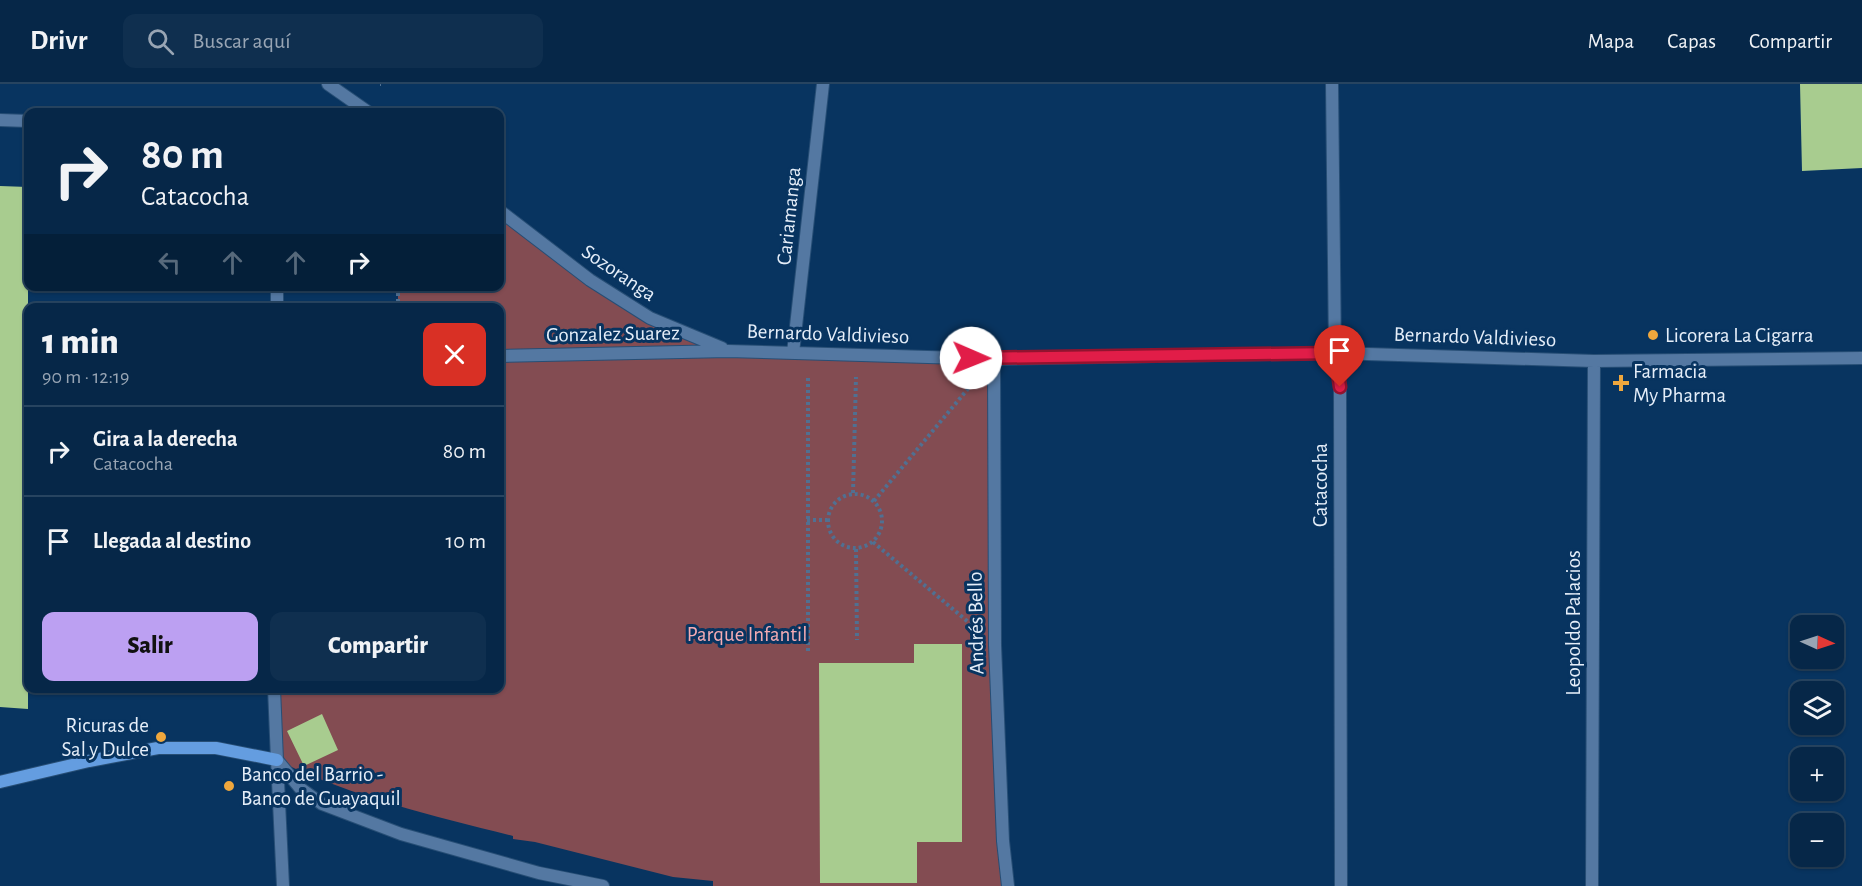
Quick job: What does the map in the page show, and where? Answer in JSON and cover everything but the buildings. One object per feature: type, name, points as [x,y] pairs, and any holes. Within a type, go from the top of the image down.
[{"type":"street","points":[[327,84],[362,108]]},
{"type":"street","name":"Cariamanga","points":[[794,353],[823,84]]},
{"type":"street","name":"Catacocha","points":[[1332,84],[1335,353],[1340,387],[1341,886]]},
{"type":"street","points":[[0,120],[24,121]]},
{"type":"street","name":"Sozoranga","points":[[504,215],[590,280],[650,318],[728,351]]},
{"type":"street","points":[[277,292],[277,303]]},
{"type":"street","name":"Bernardo Valdivieso","points":[[728,351],[994,359],[1335,353],[1594,361],[1862,358]]},
{"type":"street","name":"Gonzalez Suarez","points":[[504,356],[728,351]]},
{"type":"street","name":"Andrés Bello","points":[[994,359],[995,645],[1003,841],[1008,886]]},
{"type":"street","name":"Leopoldo Palacios","points":[[1592,886],[1594,361]]},
{"type":"street","points":[[274,694],[280,854],[284,886]]},
{"type":"street","points":[[0,782],[89,761],[158,748],[216,748],[277,760],[300,788],[322,804],[401,834],[540,873],[603,886]]},
{"type":"path","points":[[808,651],[809,354]]},
{"type":"path","points":[[853,493],[857,355]]},
{"type":"path","points":[[874,501],[994,359]]},
{"type":"path","points":[[853,493],[866,496],[874,501],[882,517],[879,534],[873,542],[866,547],[856,549],[839,544],[828,529],[829,511],[834,503],[840,497],[853,493]]},
{"type":"path","points":[[807,520],[827,520]]},
{"type":"path","points":[[873,542],[995,645]]},
{"type":"path","points":[[856,549],[856,640]]},
{"type":"green space","name":"Parque Infantil","points":[[504,214],[650,318],[728,351],[994,359],[1007,886],[713,886],[713,881],[673,877],[535,842],[513,839],[513,836],[393,804],[334,785],[277,760],[274,693],[504,693],[504,303],[398,303],[398,291],[504,291]]},
{"type":"place","name":"Licorera La Cigarra","points":[[1653,335]]},
{"type":"place","name":"Farmacia My Pharma","points":[[1621,383]]},
{"type":"place","name":"Ricuras de Sal y Dulce","points":[[161,737]]},
{"type":"place","name":"Banco del Barrio - Banco de Guayaquil","points":[[229,786]]},
{"type":"route","points":[[971,358],[1335,353],[1340,387]]}]
